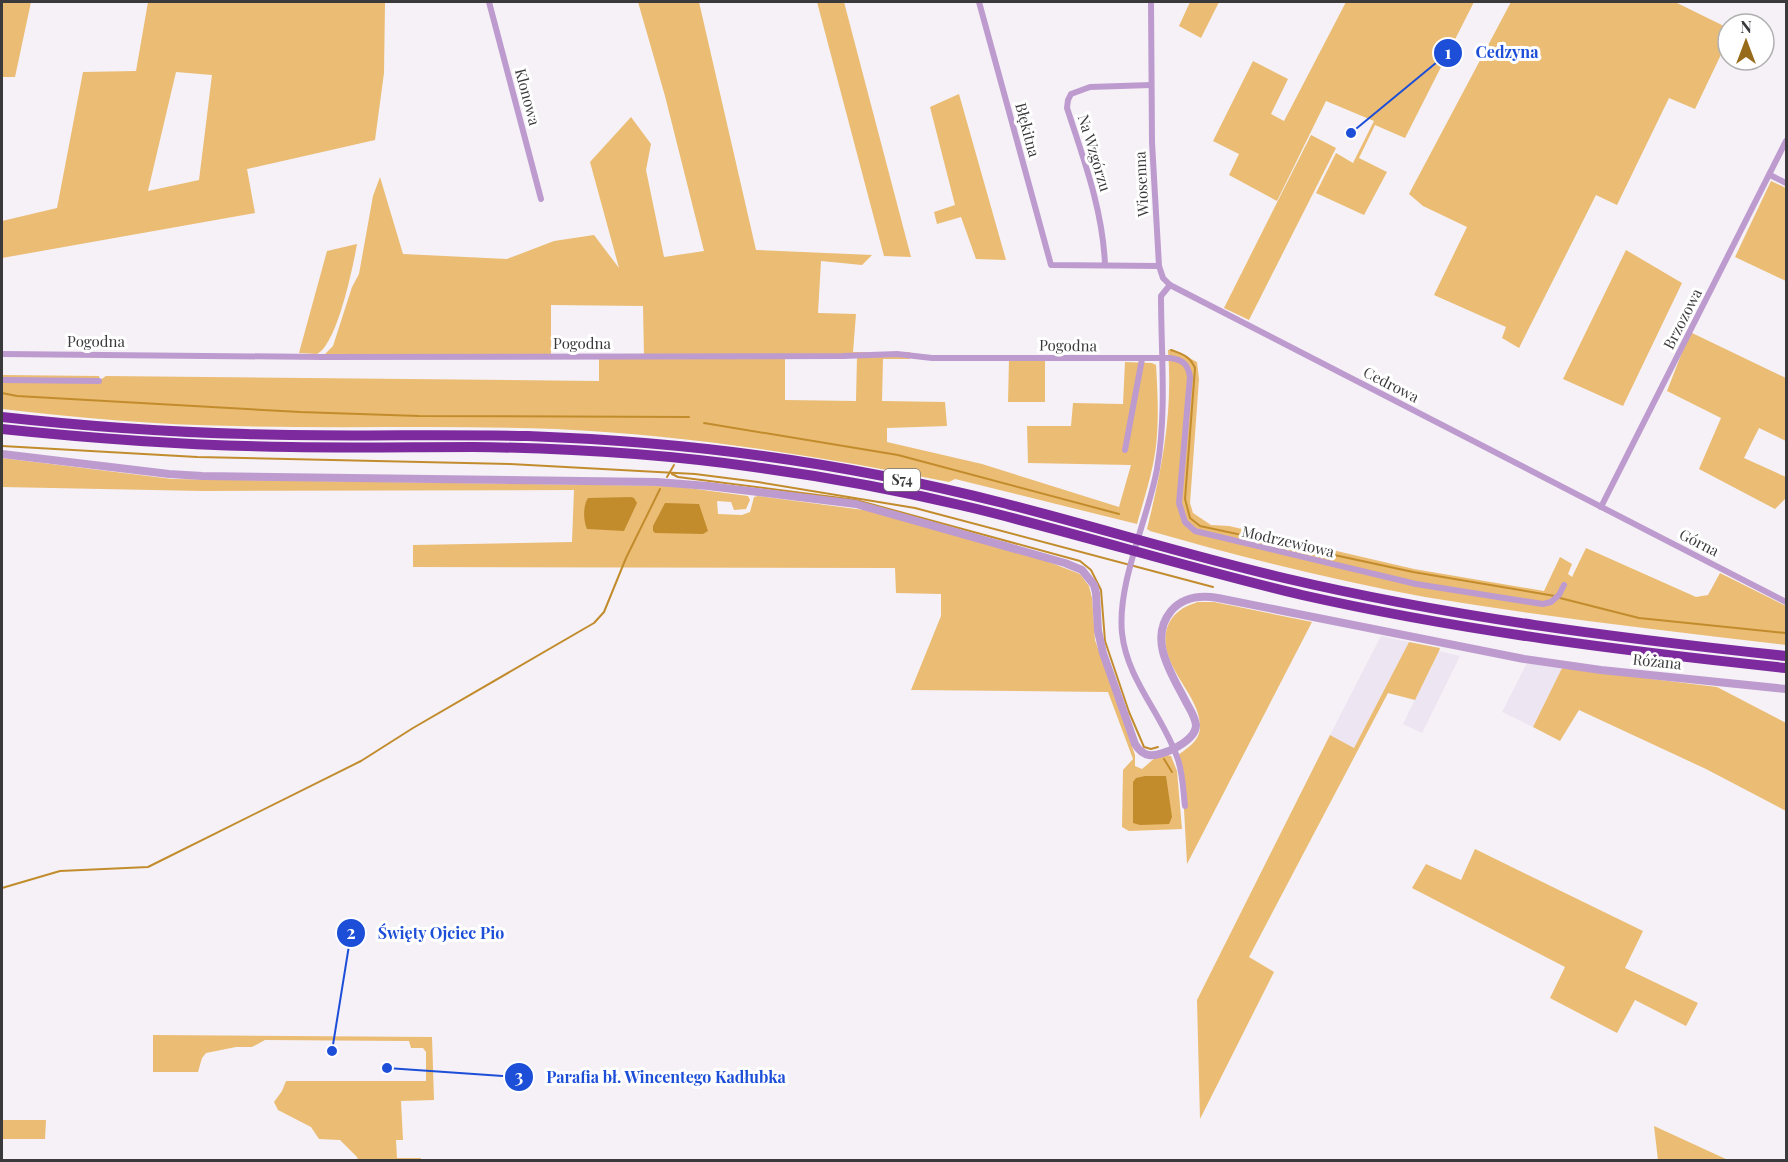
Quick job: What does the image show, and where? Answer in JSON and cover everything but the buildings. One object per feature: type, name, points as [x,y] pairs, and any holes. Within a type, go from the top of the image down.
[{"type":"highway","name":"S74","points":[[2,417],[121,428],[247,434],[475,435],[585,439],[744,453],[856,471],[955,491],[1237,567],[1407,604],[1574,632],[1786,656]]},
{"type":"highway","name":"S74","points":[[2,429],[197,445],[475,447],[585,451],[752,467],[863,484],[963,506],[1236,579],[1383,612],[1572,644],[1786,668]]},
{"type":"street","name":"Klonowa","points":[[489,2],[541,199]]},
{"type":"street","name":"Błękitna","points":[[979,2],[1052,265],[1105,265]]},
{"type":"street","name":"Wiosenna","points":[[1151,2],[1152,142],[1159,266],[1163,278],[1170,285]]},
{"type":"street","name":"Na Wzgórzu","points":[[1105,265],[1104,238],[1100,219],[1068,108],[1068,100],[1071,94],[1090,87],[1151,85]]},
{"type":"street","name":"Brzozowa","points":[[1601,507],[1786,141]]},
{"type":"street","points":[[1770,174],[1786,183]]},
{"type":"street","points":[[1105,265],[1159,266]]},
{"type":"street","points":[[1170,285],[1161,296],[1161,433],[1157,468],[1126,585],[1121,617],[1126,656],[1136,680],[1173,748],[1182,773],[1185,806]]},
{"type":"street","name":"Cedrowa","points":[[1170,285],[1601,507]]},
{"type":"street","name":"Pogodna","points":[[2,354],[322,357],[897,354],[932,358],[1161,359]]},
{"type":"street","points":[[1125,450],[1142,359]]},
{"type":"street","name":"Modrzewiowa","points":[[1161,359],[1181,360],[1188,368],[1190,377],[1179,503],[1185,522],[1195,531],[1416,584],[1543,604],[1556,597],[1564,585]]},
{"type":"street","points":[[2,380],[99,381]]},
{"type":"street","points":[[2,454],[202,477],[657,482],[708,486],[869,507],[1065,563],[1082,570],[1092,581],[1095,589],[1098,631],[1103,653],[1135,744],[1148,755],[1173,748]]},
{"type":"street","name":"Górna","points":[[1601,507],[1786,602]]},
{"type":"street","name":"Różana","points":[[1173,748],[1191,739],[1196,726],[1163,654],[1161,634],[1166,617],[1171,611],[1191,598],[1207,596],[1524,659],[1601,670],[1786,689]]},
{"type":"shaded area","points":[[2,2],[31,2],[15,77],[2,77]]},
{"type":"shaded area","points":[[148,2],[385,2],[384,73],[375,140],[247,169],[255,213],[2,258],[2,221],[57,208],[83,72],[136,71]],"holes":[[[176,72],[212,75],[199,180],[148,191]]]},
{"type":"shaded area","points":[[638,2],[699,2],[756,250],[872,255],[862,265],[821,261],[818,313],[856,314],[853,352],[910,352],[910,359],[883,359],[882,401],[945,402],[947,426],[887,428],[887,442],[982,464],[1119,507],[1131,465],[1028,463],[1027,426],[1071,426],[1073,403],[1123,404],[1125,362],[1152,363],[1156,365],[1157,378],[1158,417],[1155,456],[1137,524],[955,479],[949,482],[802,455],[655,436],[556,429],[177,424],[2,409],[2,375],[99,376],[100,380],[106,376],[599,381],[599,356],[785,358],[785,400],[856,401],[857,356],[644,356],[643,306],[551,305],[551,357],[322,357],[333,346],[352,287],[359,274],[373,196],[380,177],[403,254],[507,259],[554,241],[594,235],[619,268],[590,162],[631,117],[651,144],[646,170],[664,257],[704,251],[665,96]]},
{"type":"shaded area","points":[[817,2],[844,2],[911,257],[884,256]]},
{"type":"shaded area","points":[[1190,2],[1219,2],[1201,38],[1179,26]]},
{"type":"shaded area","points":[[1346,2],[1474,2],[1405,138],[1375,125],[1359,158],[1387,172],[1364,215],[1316,193],[1336,153],[1353,163],[1374,121],[1326,101],[1277,201],[1229,175],[1239,154],[1213,141],[1253,61],[1288,79],[1271,114],[1284,121]]},
{"type":"shaded area","points":[[1511,2],[1675,2],[1716,22],[1716,65],[1695,109],[1669,98],[1617,205],[1596,195],[1519,348],[1502,338],[1506,327],[1434,295],[1467,227],[1423,206],[1409,194]]},
{"type":"shaded area","points":[[959,94],[1006,260],[976,259],[961,217],[937,224],[934,212],[955,205],[930,107]]},
{"type":"shaded area","points":[[1311,135],[1336,148],[1249,320],[1224,308]]},
{"type":"shaded area","points":[[1771,181],[1786,188],[1786,281],[1735,257]]},
{"type":"shaded area","points":[[357,244],[343,304],[331,336],[317,354],[299,353],[327,251]]},
{"type":"shaded area","points":[[1626,250],[1682,283],[1623,406],[1563,379]]},
{"type":"shaded area","points":[[1690,332],[1786,378],[1786,441],[1759,428],[1744,458],[1786,477],[1786,498],[1775,509],[1699,469],[1721,418],[1667,391]]},
{"type":"shaded area","points":[[1172,349],[1197,362],[1199,379],[1190,503],[1193,513],[1211,525],[1229,526],[1414,569],[1544,591],[1560,557],[1572,564],[1568,574],[1572,577],[1586,548],[1696,597],[1708,595],[1720,573],[1786,606],[1786,645],[1560,617],[1425,597],[1287,567],[1150,531],[1147,529],[1168,418],[1168,350]]},
{"type":"shaded area","points":[[1045,359],[1045,402],[1008,402],[1009,360]]},
{"type":"shaded area","points":[[2,458],[172,479],[673,486],[748,496],[750,500],[746,509],[734,510],[731,502],[717,501],[718,514],[742,515],[750,512],[754,497],[758,496],[871,511],[1041,559],[1080,574],[1089,586],[1095,640],[1135,755],[1135,766],[1142,769],[1162,755],[1171,756],[1177,771],[1182,829],[1129,831],[1122,827],[1123,770],[1133,759],[1108,692],[911,690],[941,616],[941,594],[896,593],[895,568],[413,567],[413,545],[572,542],[574,490],[203,491],[2,487]]},
{"type":"shaded area","points":[[631,497],[637,503],[624,531],[587,529],[584,513],[588,498]]},
{"type":"shaded area","points":[[665,503],[699,504],[708,531],[703,534],[655,533],[653,526]]},
{"type":"shaded area","points":[[1198,602],[1214,602],[1312,622],[1187,864],[1182,773],[1177,756],[1195,741],[1200,728],[1199,716],[1173,667],[1165,642],[1167,628],[1175,614]]},
{"type":"shaded area","points":[[1381,636],[1409,642],[1354,748],[1330,735]]},
{"type":"shaded area","points":[[1409,642],[1440,648],[1415,700],[1388,693],[1249,957],[1274,972],[1200,1119],[1197,1000],[1330,735],[1354,748]]},
{"type":"shaded area","points":[[1439,651],[1460,656],[1422,733],[1403,724]]},
{"type":"shaded area","points":[[1527,663],[1562,668],[1533,727],[1502,712]]},
{"type":"shaded area","points":[[1562,668],[1717,687],[1786,723],[1786,811],[1706,769],[1579,710],[1560,741],[1533,727]]},
{"type":"shaded area","points":[[1166,776],[1172,817],[1169,824],[1140,825],[1133,823],[1133,782],[1136,778]]},
{"type":"shaded area","points":[[1475,849],[1643,931],[1625,968],[1698,1003],[1686,1026],[1635,1000],[1617,1033],[1550,998],[1565,967],[1412,888],[1426,864],[1461,880]]},
{"type":"shaded area","points":[[153,1035],[432,1037],[434,1100],[401,1101],[403,1140],[396,1140],[397,1158],[421,1158],[420,1160],[358,1160],[340,1140],[319,1139],[311,1127],[278,1110],[274,1102],[286,1081],[426,1081],[426,1052],[423,1048],[411,1048],[409,1041],[265,1040],[252,1047],[236,1047],[206,1053],[198,1072],[153,1072]]},
{"type":"shaded area","points":[[2,1120],[46,1120],[45,1139],[2,1139]]},
{"type":"shaded area","points":[[1654,1126],[1728,1160],[1658,1160]]},
{"type":"waterway","points":[[1171,350],[1188,358],[1195,368],[1185,499],[1190,518],[1200,526],[1413,572],[1555,596]]},
{"type":"waterway","points":[[2,393],[17,396],[300,412],[419,416],[689,417]]},
{"type":"waterway","points":[[704,423],[898,455],[1119,514]]},
{"type":"waterway","points":[[2,446],[197,457],[510,464],[695,474],[915,508],[1213,587]]},
{"type":"waterway","points":[[667,477],[674,465]]},
{"type":"waterway","points":[[672,474],[678,477],[856,500],[1080,561],[1091,570],[1101,590],[1105,641],[1129,712],[1144,747],[1151,749],[1158,747]]},
{"type":"waterway","points":[[2,888],[60,871],[148,867],[361,761],[413,728],[594,623],[604,612],[626,558],[660,489]]},
{"type":"waterway","points":[[1560,598],[1639,618],[1786,633]]},
{"type":"waterway","points":[[1164,759],[1172,772]]},
{"type":"place","name":"Cedzyna","points":[[1351,133]]},
{"type":"place","name":"Święty Ojciec Pio","points":[[332,1051]]},
{"type":"place","name":"Parafia bł. Wincentego Kadłubka","points":[[387,1068]]}]
